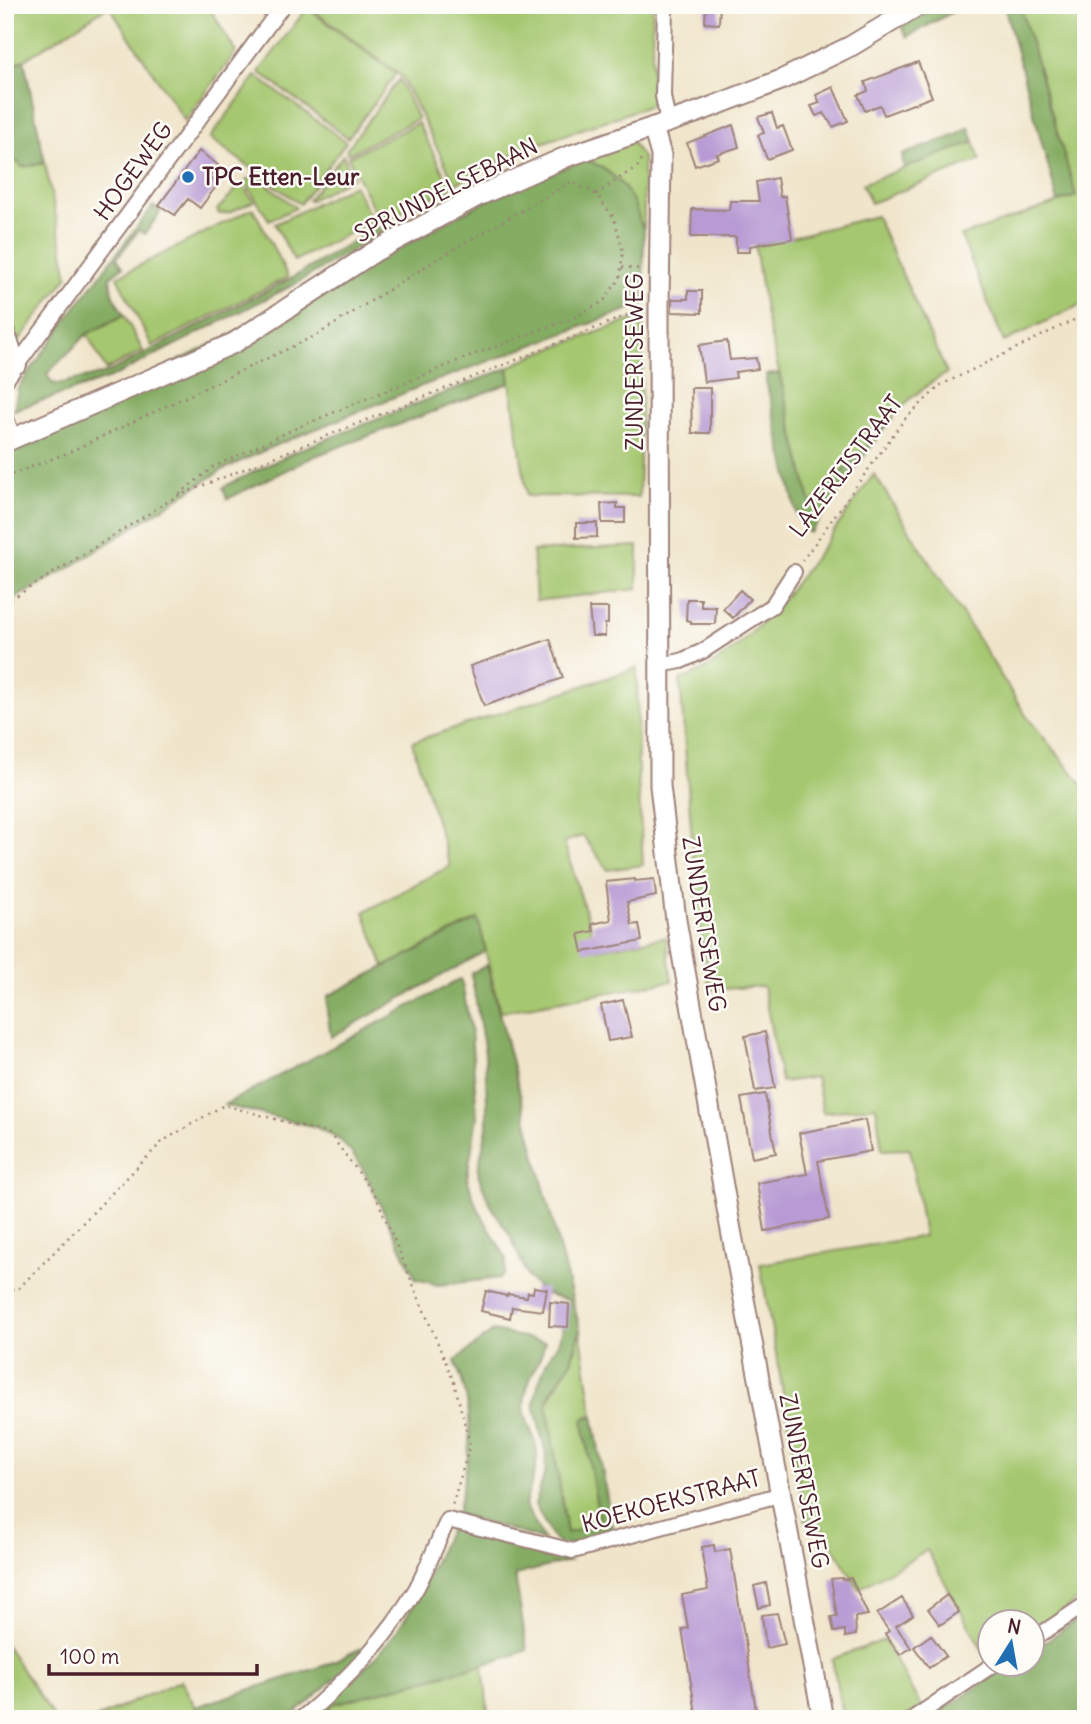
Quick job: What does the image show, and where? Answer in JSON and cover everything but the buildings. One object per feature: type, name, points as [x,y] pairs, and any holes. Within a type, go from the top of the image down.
[{"type":"street","name":"HOGEWEG","points":[[5,381],[283,5]]},
{"type":"street","name":"ZUNDERTSEWEG","points":[[665,5],[660,125],[660,786],[676,920],[730,1227],[823,1719]]},
{"type":"street","name":"SPRUNDELSEBAAN","points":[[9,441],[234,343],[374,252],[478,196],[566,157],[781,80],[851,46],[919,5]]},
{"type":"street","points":[[5,326],[19,365]]},
{"type":"street","points":[[5,416],[9,441]]},
{"type":"street","name":"LAZERIJSTRAAT","points":[[660,665],[681,661],[703,651],[772,606],[794,572]]},
{"type":"street","name":"KOEKOEKSTRAAT","points":[[448,1520],[573,1551],[782,1494]]},
{"type":"street","points":[[301,1719],[351,1673],[381,1639],[416,1589],[448,1520]]},
{"type":"street","points":[[1046,1630],[1086,1604]]},
{"type":"street","points":[[912,1719],[976,1676]]},
{"type":"path","points":[[596,194],[638,166],[645,153]]},
{"type":"path","points":[[5,477],[65,454],[317,335],[439,258],[571,182],[596,194],[614,218],[623,251],[620,278],[604,301],[575,317],[465,358],[294,429],[213,467],[177,496],[5,603]]},
{"type":"path","points":[[621,267],[647,269]]},
{"type":"path","points":[[177,496],[646,308],[659,307]]},
{"type":"path","name":"LAZERIJSTRAAT","points":[[794,572],[904,420],[941,385],[1086,314]]},
{"type":"path","points":[[5,1292],[19,1288],[163,1141],[224,1105],[330,1134],[376,1196],[454,1382],[470,1446],[448,1520]]},
{"type":"green space","points":[[5,5],[208,5],[236,52],[185,121],[109,6],[24,60],[5,68]]},
{"type":"green space","points":[[306,5],[653,5],[651,105],[527,148],[455,184],[401,76]]},
{"type":"green space","points":[[941,5],[965,5],[907,37],[901,26]]},
{"type":"green space","points":[[1004,5],[1020,5],[1076,196],[1058,202]]},
{"type":"green space","points":[[1020,5],[1086,5],[1086,302],[1004,342],[961,236],[1076,196]]},
{"type":"green space","points":[[307,8],[396,74],[348,138],[259,72]]},
{"type":"green space","points":[[24,60],[45,163],[22,167],[18,162],[5,161],[5,68]]},
{"type":"green space","points":[[256,76],[346,142],[300,204],[210,138]]},
{"type":"green space","points":[[399,79],[418,119],[348,154],[346,150]]},
{"type":"green space","points":[[418,123],[451,188],[380,222],[348,157]]},
{"type":"green space","points":[[969,127],[974,142],[904,168],[902,155],[957,135]]},
{"type":"green space","points":[[632,142],[643,158],[644,229],[638,221],[637,211],[586,159]]},
{"type":"green space","points":[[974,142],[980,160],[871,203],[862,184]]},
{"type":"green space","points":[[343,155],[353,177],[309,201],[308,200]]},
{"type":"green space","points":[[586,159],[616,178],[636,208],[644,229],[643,304],[419,387],[224,469],[69,568],[5,604],[5,446],[306,298],[487,200]]},
{"type":"green space","points":[[5,161],[18,162],[23,167],[45,163],[68,276],[18,342],[5,311]]},
{"type":"green space","points":[[255,174],[296,208],[269,220],[245,182]]},
{"type":"green space","points":[[241,184],[254,201],[229,213],[219,214],[217,210]]},
{"type":"green space","points":[[354,185],[373,221],[294,261],[275,224]]},
{"type":"green space","points":[[153,206],[161,211],[145,234],[139,230],[117,258],[123,267],[110,277],[112,293],[124,315],[87,334],[47,374],[52,383],[107,373],[290,279],[379,226],[383,232],[293,285],[110,378],[14,410],[18,388]]},
{"type":"green space","points":[[253,208],[288,277],[152,346],[117,277]]},
{"type":"green space","points":[[876,216],[947,373],[909,400],[811,505],[766,317],[755,246]]},
{"type":"green space","points":[[124,315],[143,351],[106,370],[87,334]]},
{"type":"green space","points":[[643,316],[639,497],[527,496],[508,368],[531,356]]},
{"type":"green space","points":[[508,368],[510,383],[315,456],[227,499],[223,488],[227,485],[294,452]]},
{"type":"green space","points":[[779,373],[811,505],[893,418],[810,533],[804,529],[797,516],[766,381],[766,375]]},
{"type":"green space","points":[[874,474],[1027,717],[1086,789],[1086,1594],[1046,1623],[1046,1608],[976,1608],[976,1639],[927,1550],[859,1589],[815,1517],[806,1521],[760,1264],[924,1236],[910,1149],[882,1150],[876,1106],[823,1113],[816,1077],[781,1082],[763,986],[710,990],[697,908],[680,680],[708,667],[736,647],[763,622],[812,561]]},
{"type":"green space","points":[[638,546],[638,589],[536,601],[533,551]]},
{"type":"green space","points":[[637,668],[638,777],[643,865],[608,870],[583,836],[564,842],[597,949],[666,937],[672,981],[500,1012],[478,919],[384,967],[364,912],[450,866],[412,742]]},
{"type":"green space","points":[[478,919],[486,951],[331,1037],[328,996]]},
{"type":"green space","points":[[487,965],[580,1329],[571,1362],[550,1394],[547,1404],[567,1533],[600,1525],[583,1422],[593,1415],[613,1534],[571,1544],[559,1544],[535,1505],[545,1472],[546,1455],[534,1404],[547,1361],[560,1340],[569,1300],[546,1294],[528,1278],[511,1237],[490,1204],[479,1177],[478,1169],[487,1128],[487,1103],[485,1053],[471,973]]},
{"type":"green space","points":[[461,979],[471,1031],[477,1117],[467,1178],[476,1205],[506,1258],[505,1273],[500,1278],[438,1285],[416,1279],[364,1171],[340,1140],[316,1127],[224,1105]]},
{"type":"green space","points":[[580,1329],[593,1415],[586,1417],[583,1422],[600,1525],[567,1533],[547,1404],[576,1349]]},
{"type":"green space","points":[[493,1331],[545,1342],[527,1388],[524,1404],[537,1454],[525,1505],[544,1540],[457,1514],[470,1437],[467,1401],[455,1361]]},
{"type":"green space","points":[[451,1526],[569,1561],[515,1575],[527,1650],[503,1659],[330,1705],[331,1719],[308,1719],[364,1669],[393,1636],[418,1596]]},
{"type":"green space","points":[[1086,1613],[1086,1719],[930,1719],[991,1678],[1046,1678],[1046,1641]]},
{"type":"green space","points":[[884,1640],[922,1708],[906,1719],[843,1719],[832,1659]]},
{"type":"green space","points":[[5,1644],[55,1719],[5,1719]]},
{"type":"green space","points":[[370,1644],[289,1719],[202,1719],[195,1707],[326,1665]]},
{"type":"green space","points":[[483,1665],[489,1719],[331,1719],[329,1705]]},
{"type":"green space","points":[[181,1680],[202,1719],[95,1719]]},
{"type":"place","name":"TPC Etten-Leur","points":[[188,177]]}]
